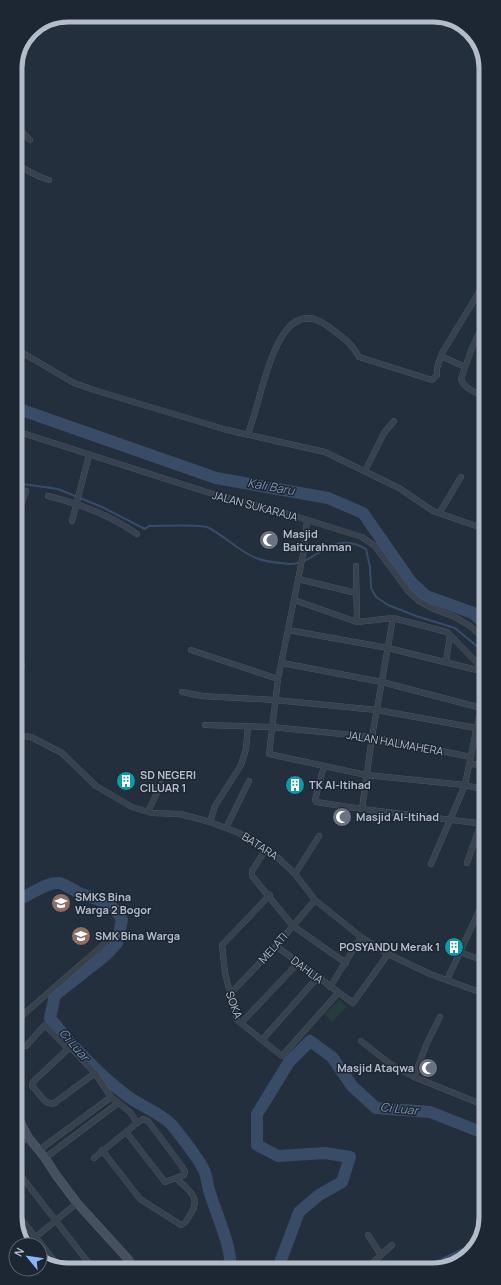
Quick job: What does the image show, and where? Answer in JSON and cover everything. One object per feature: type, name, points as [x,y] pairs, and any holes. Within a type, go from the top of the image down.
[{"type":"street","points":[[22,132],[30,140]]},
{"type":"street","points":[[22,168],[49,180]]},
{"type":"street","points":[[248,434],[275,348],[284,332],[293,323],[307,318],[319,320],[352,345],[359,357],[431,380],[435,379],[441,356],[479,292]]},
{"type":"street","points":[[479,335],[461,379],[463,384],[479,394]]},
{"type":"street","points":[[22,353],[74,383],[94,390],[248,434],[325,452],[399,488],[433,511],[440,512],[479,527]]},
{"type":"street","points":[[441,356],[465,367]]},
{"type":"street","points":[[365,471],[384,433],[394,420]]},
{"type":"street","name":"JALAN SUKARAJA","points":[[22,433],[219,496],[362,537],[374,546],[408,590],[419,601],[455,617],[470,626],[479,634]]},
{"type":"street","points":[[72,521],[89,454]]},
{"type":"street","points":[[440,512],[461,477]]},
{"type":"street","points":[[22,491],[26,491],[22,502]]},
{"type":"street","points":[[48,496],[77,502],[115,520],[138,534]]},
{"type":"street","points":[[307,520],[304,550],[278,679],[271,727],[269,754],[366,775],[465,785],[479,788]]},
{"type":"street","points":[[356,566],[357,622]]},
{"type":"street","points":[[298,579],[356,593]]},
{"type":"street","points":[[294,600],[357,622],[393,618],[450,635],[479,665]]},
{"type":"street","points":[[362,809],[372,737],[393,618]]},
{"type":"street","points":[[288,630],[388,648],[479,670]]},
{"type":"street","points":[[446,662],[450,635]]},
{"type":"street","points":[[191,650],[278,679]]},
{"type":"street","points":[[282,664],[382,682],[479,708]]},
{"type":"street","points":[[182,692],[202,696],[275,700],[377,710],[476,728]]},
{"type":"street","points":[[430,864],[465,785],[476,728],[479,720]]},
{"type":"street","name":"JALAN HALMAHERA","points":[[205,725],[271,727],[372,737],[471,757]]},
{"type":"street","points":[[210,822],[215,806],[241,765],[246,749],[248,726]]},
{"type":"street","points":[[475,734],[479,735]]},
{"type":"street","name":"BATARA","points":[[22,736],[31,737],[62,753],[96,786],[132,807],[148,812],[180,814],[210,822],[238,832],[266,849],[283,862],[295,874],[315,900],[361,937],[388,954],[446,980],[479,992]]},
{"type":"street","points":[[470,764],[479,765]]},
{"type":"street","points":[[324,766],[315,800],[316,802],[479,824]]},
{"type":"street","points":[[226,828],[249,781]]},
{"type":"street","points":[[148,812],[161,784]]},
{"type":"street","points":[[467,863],[479,834]]},
{"type":"street","points":[[295,874],[319,836]]},
{"type":"street","points":[[266,849],[252,874],[293,926],[346,963]]},
{"type":"street","name":"SOKA","points":[[270,895],[222,945],[229,996],[237,1020],[282,1056],[338,993]]},
{"type":"street","name":"MELATI","points":[[229,996],[276,946],[315,900]]},
{"type":"street","points":[[446,980],[479,911]]},
{"type":"street","points":[[22,1016],[117,933]]},
{"type":"street","points":[[330,987],[361,937]]},
{"type":"street","name":"DAHLIA","points":[[276,946],[351,1003],[355,1002],[388,954]]},
{"type":"street","points":[[460,952],[479,959]]},
{"type":"street","points":[[241,1023],[298,963]]},
{"type":"street","points":[[262,1040],[317,978]]},
{"type":"street","points":[[414,1077],[427,1043],[440,1017]]},
{"type":"street","points":[[26,1046],[44,1025],[68,1049],[72,1048],[95,1073],[111,1097],[130,1112],[137,1123]]},
{"type":"street","points":[[361,1041],[389,1063],[414,1077],[479,1103]]},
{"type":"street","points":[[68,1049],[33,1082],[32,1086],[46,1102],[53,1104],[95,1073]]},
{"type":"street","points":[[38,1151],[111,1097]]},
{"type":"street","points":[[45,1158],[118,1103]]},
{"type":"street","points":[[94,1158],[102,1150],[143,1119],[148,1121],[168,1146],[185,1172],[184,1175],[165,1182],[127,1132]]},
{"type":"street","points":[[22,1124],[28,1137],[77,1203],[131,1263]]},
{"type":"street","points":[[22,1141],[28,1137]]},
{"type":"street","points":[[102,1150],[140,1199],[182,1225],[185,1224],[194,1209],[196,1201],[195,1196],[176,1178]]},
{"type":"street","points":[[22,1177],[89,1263]]},
{"type":"street","points":[[35,1236],[77,1203]]},
{"type":"street","points":[[22,1220],[54,1261]]},
{"type":"street","points":[[368,1235],[381,1255]]},
{"type":"street","points":[[372,1263],[392,1245]]},
{"type":"green space","points":[[339,1000],[347,1007],[332,1022],[325,1014]]},
{"type":"waterway","name":"Kali Baru","points":[[22,410],[216,478],[328,498],[363,513],[411,582],[426,596],[473,613],[479,618]]},
{"type":"waterway","points":[[22,484],[58,489],[102,507],[145,529],[149,526],[188,525],[207,527],[249,555],[268,561],[289,564],[298,563],[307,560],[333,545],[343,543],[354,544],[366,549],[370,567],[371,588],[376,597],[388,605],[416,616],[455,628],[479,648]]},
{"type":"waterway","name":"Ci Luar","points":[[22,896],[24,897],[46,886],[59,883],[79,893],[109,904],[118,913],[122,920],[117,943],[106,955],[55,995],[50,1018],[76,1049],[115,1087],[131,1099],[167,1120],[193,1153],[205,1172],[209,1190],[226,1239],[230,1263]]},
{"type":"waterway","name":"Ci Luar","points":[[280,1263],[299,1212],[319,1195],[342,1182],[350,1157],[325,1153],[278,1156],[257,1145],[257,1114],[289,1062],[310,1041],[332,1057],[352,1086],[376,1108],[430,1112],[479,1131]]},
{"type":"place","name":"Masjid Baiturahman","points":[[269,540]]},
{"type":"place","name":"SD NEGERI CILUAR 1","points":[[126,781]]},
{"type":"place","name":"TK Al-Itihad","points":[[295,785]]},
{"type":"place","name":"Masjid Al-Itihad","points":[[342,817]]},
{"type":"place","name":"SMKS Bina Warga 2 Bogor","points":[[61,903]]},
{"type":"place","name":"SMK Bina Warga","points":[[81,936]]},
{"type":"place","name":"POSYANDU Merak 1","points":[[454,947]]},
{"type":"place","name":"Masjid Ataqwa","points":[[428,1068]]}]
